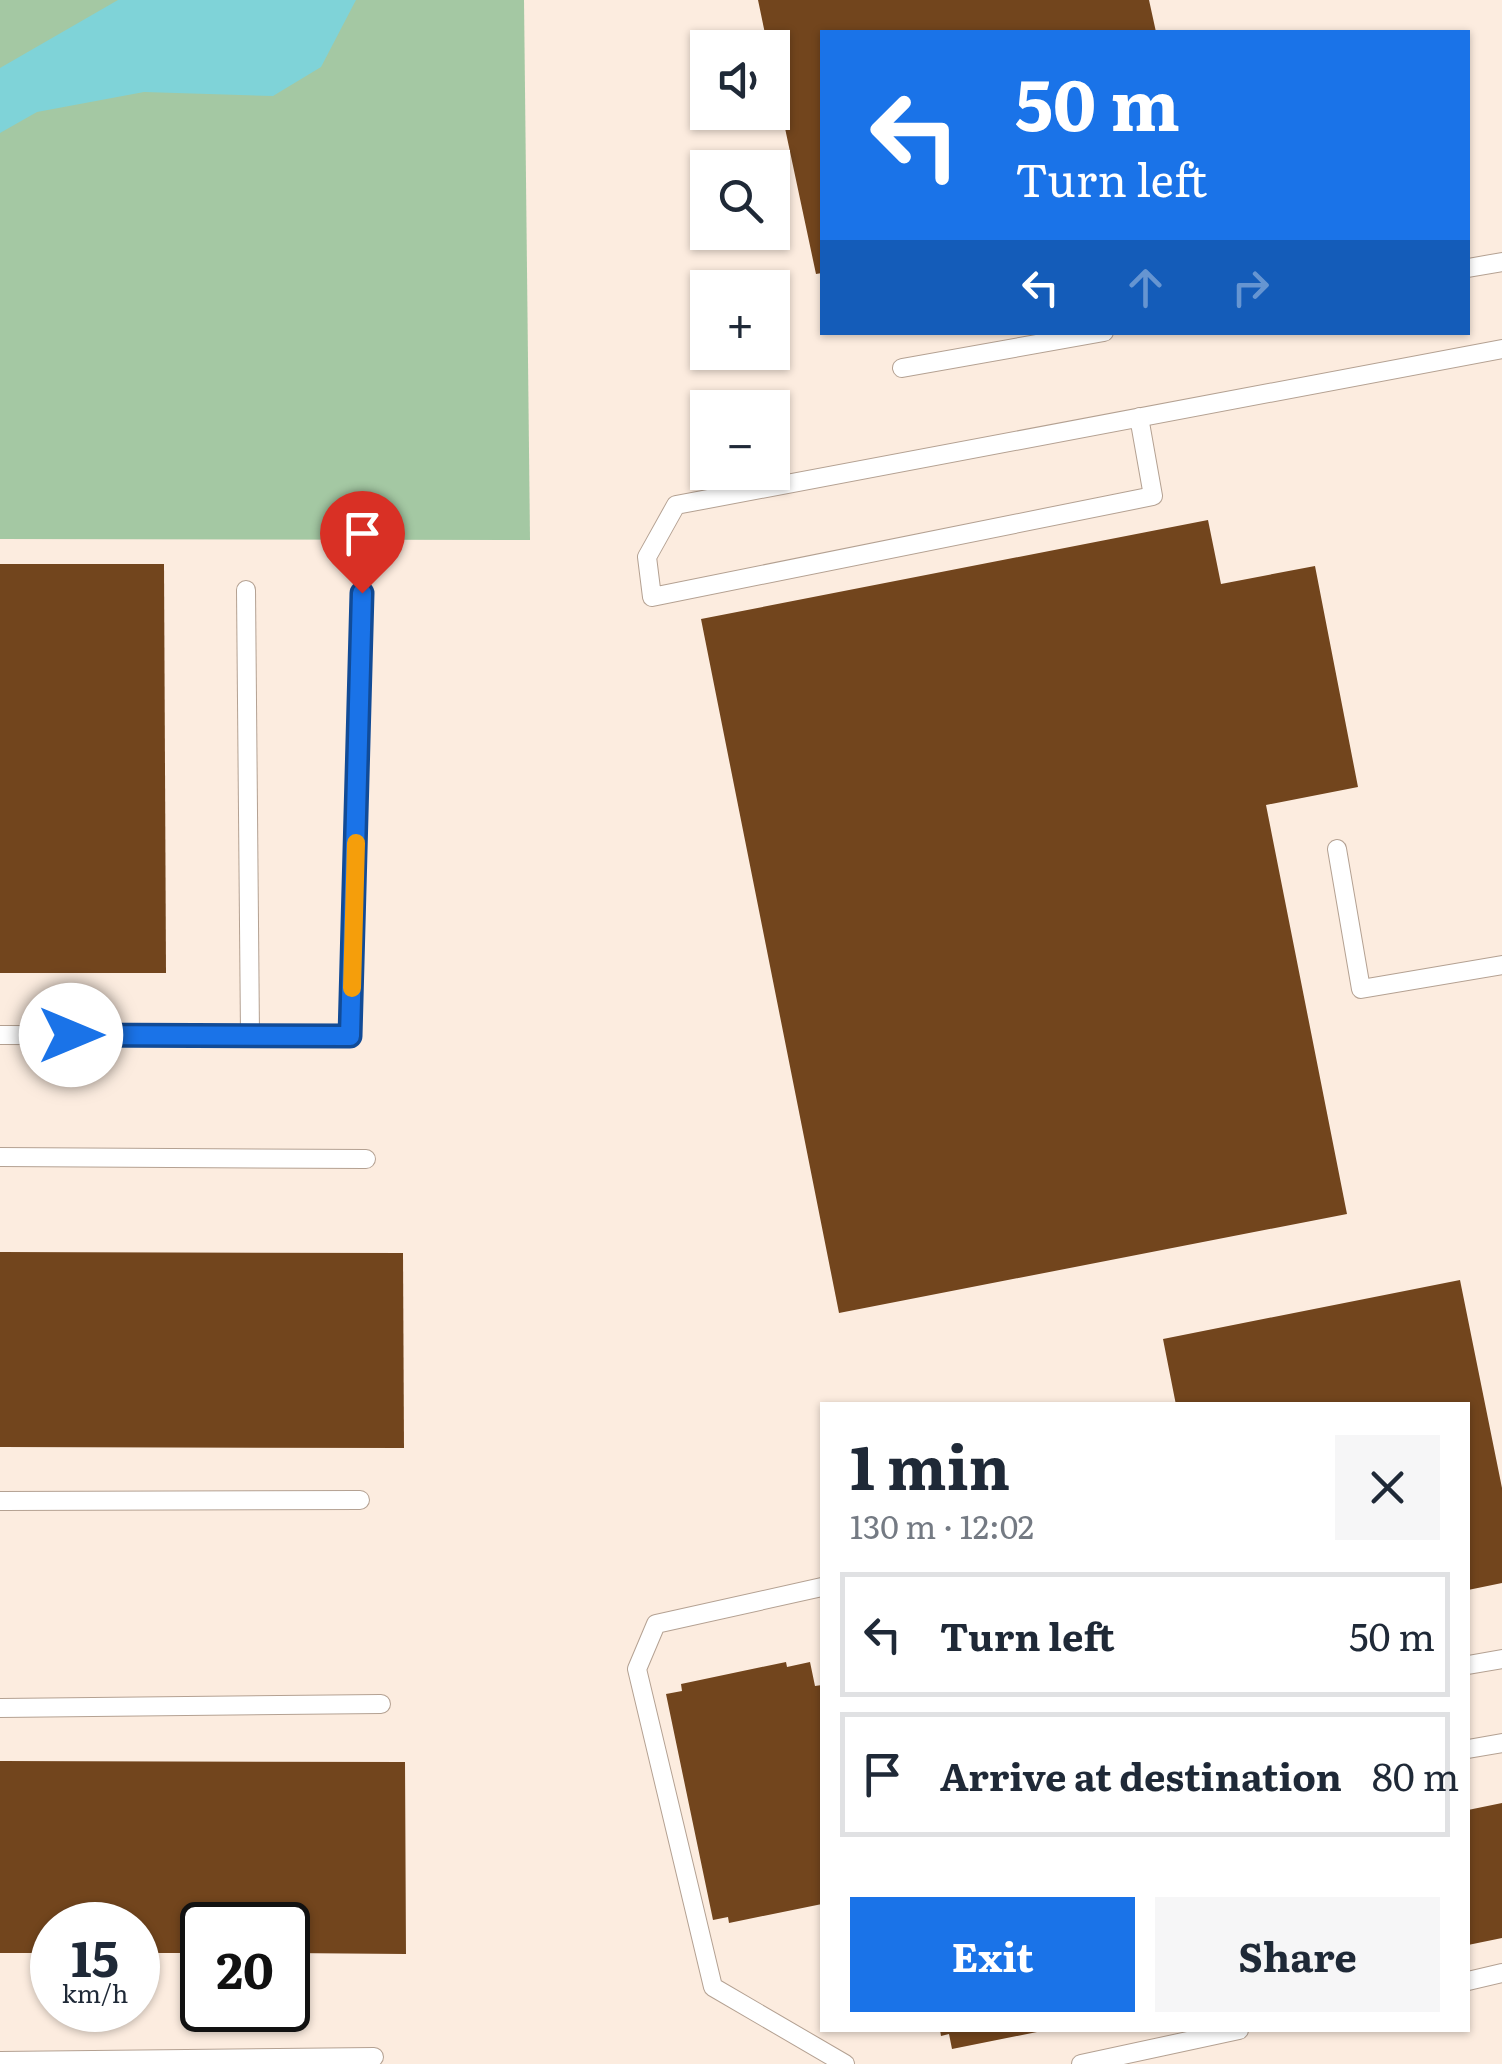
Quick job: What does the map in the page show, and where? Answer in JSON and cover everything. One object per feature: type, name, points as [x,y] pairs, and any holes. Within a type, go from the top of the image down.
[{"type":"lane","points":[[1470,268],[1502,262]]},
{"type":"lane","points":[[902,368],[1087,335]]},
{"type":"lane","points":[[1140,417],[1153,496],[652,597],[647,557],[676,505],[1140,417],[1502,349]]},
{"type":"lane","points":[[246,590],[250,1035]]},
{"type":"lane","points":[[0,1035],[350,1036],[362,593]]},
{"type":"lane","points":[[1337,849],[1361,989],[1502,965]]},
{"type":"lane","points":[[0,1157],[366,1159]]},
{"type":"lane","points":[[0,1502],[360,1500]]},
{"type":"lane","points":[[820,1587],[656,1624],[637,1669],[713,1987],[845,2064]]},
{"type":"lane","points":[[1470,1665],[1502,1659]]},
{"type":"lane","points":[[0,1708],[382,1704]]},
{"type":"lane","points":[[1470,1750],[1502,1743]]},
{"type":"lane","points":[[1470,1981],[1502,1973]]},
{"type":"lane","points":[[1081,2064],[1229,2032]]},
{"type":"lane","points":[[0,2061],[374,2057]]},
{"type":"green space","points":[[0,0],[524,0],[530,540],[0,539]]},
{"type":"water","points":[[118,0],[356,0],[321,67],[273,96],[144,92],[37,112],[0,133],[0,68]]},
{"type":"building","points":[[758,0],[1149,0],[1156,30],[820,30],[820,273],[816,274],[785,130],[790,130],[790,30],[764,30]]},
{"type":"building","points":[[1208,520],[1221,584],[1315,566],[1358,787],[1266,805],[1347,1214],[839,1313],[701,619]]},
{"type":"building","points":[[0,564],[164,564],[166,973],[0,973]]},
{"type":"building","points":[[0,1252],[403,1253],[404,1448],[0,1447]]},
{"type":"building","points":[[1460,1280],[1502,1488],[1502,1583],[1470,1590],[1470,1402],[1175,1402],[1163,1339]]},
{"type":"building","points":[[786,1662],[787,1667],[810,1662],[815,1686],[820,1685],[820,1904],[729,1923],[728,1917],[713,1920],[666,1694],[682,1691],[681,1684]]},
{"type":"building","points":[[0,1761],[405,1762],[406,1954],[310,1953],[310,1902],[180,1902],[180,1953],[160,1953],[160,1902],[30,1902],[30,1953],[0,1953]]},
{"type":"building","points":[[1502,1803],[1502,1938],[1470,1945],[1470,1810]]},
{"type":"building","points":[[940,2032],[1037,2032],[952,2049],[949,2034],[941,2036]]},
{"type":"slow traffic","points":[[352,988],[356,843]]},
{"type":"route","points":[[71,1035],[350,1036],[362,593]]}]
